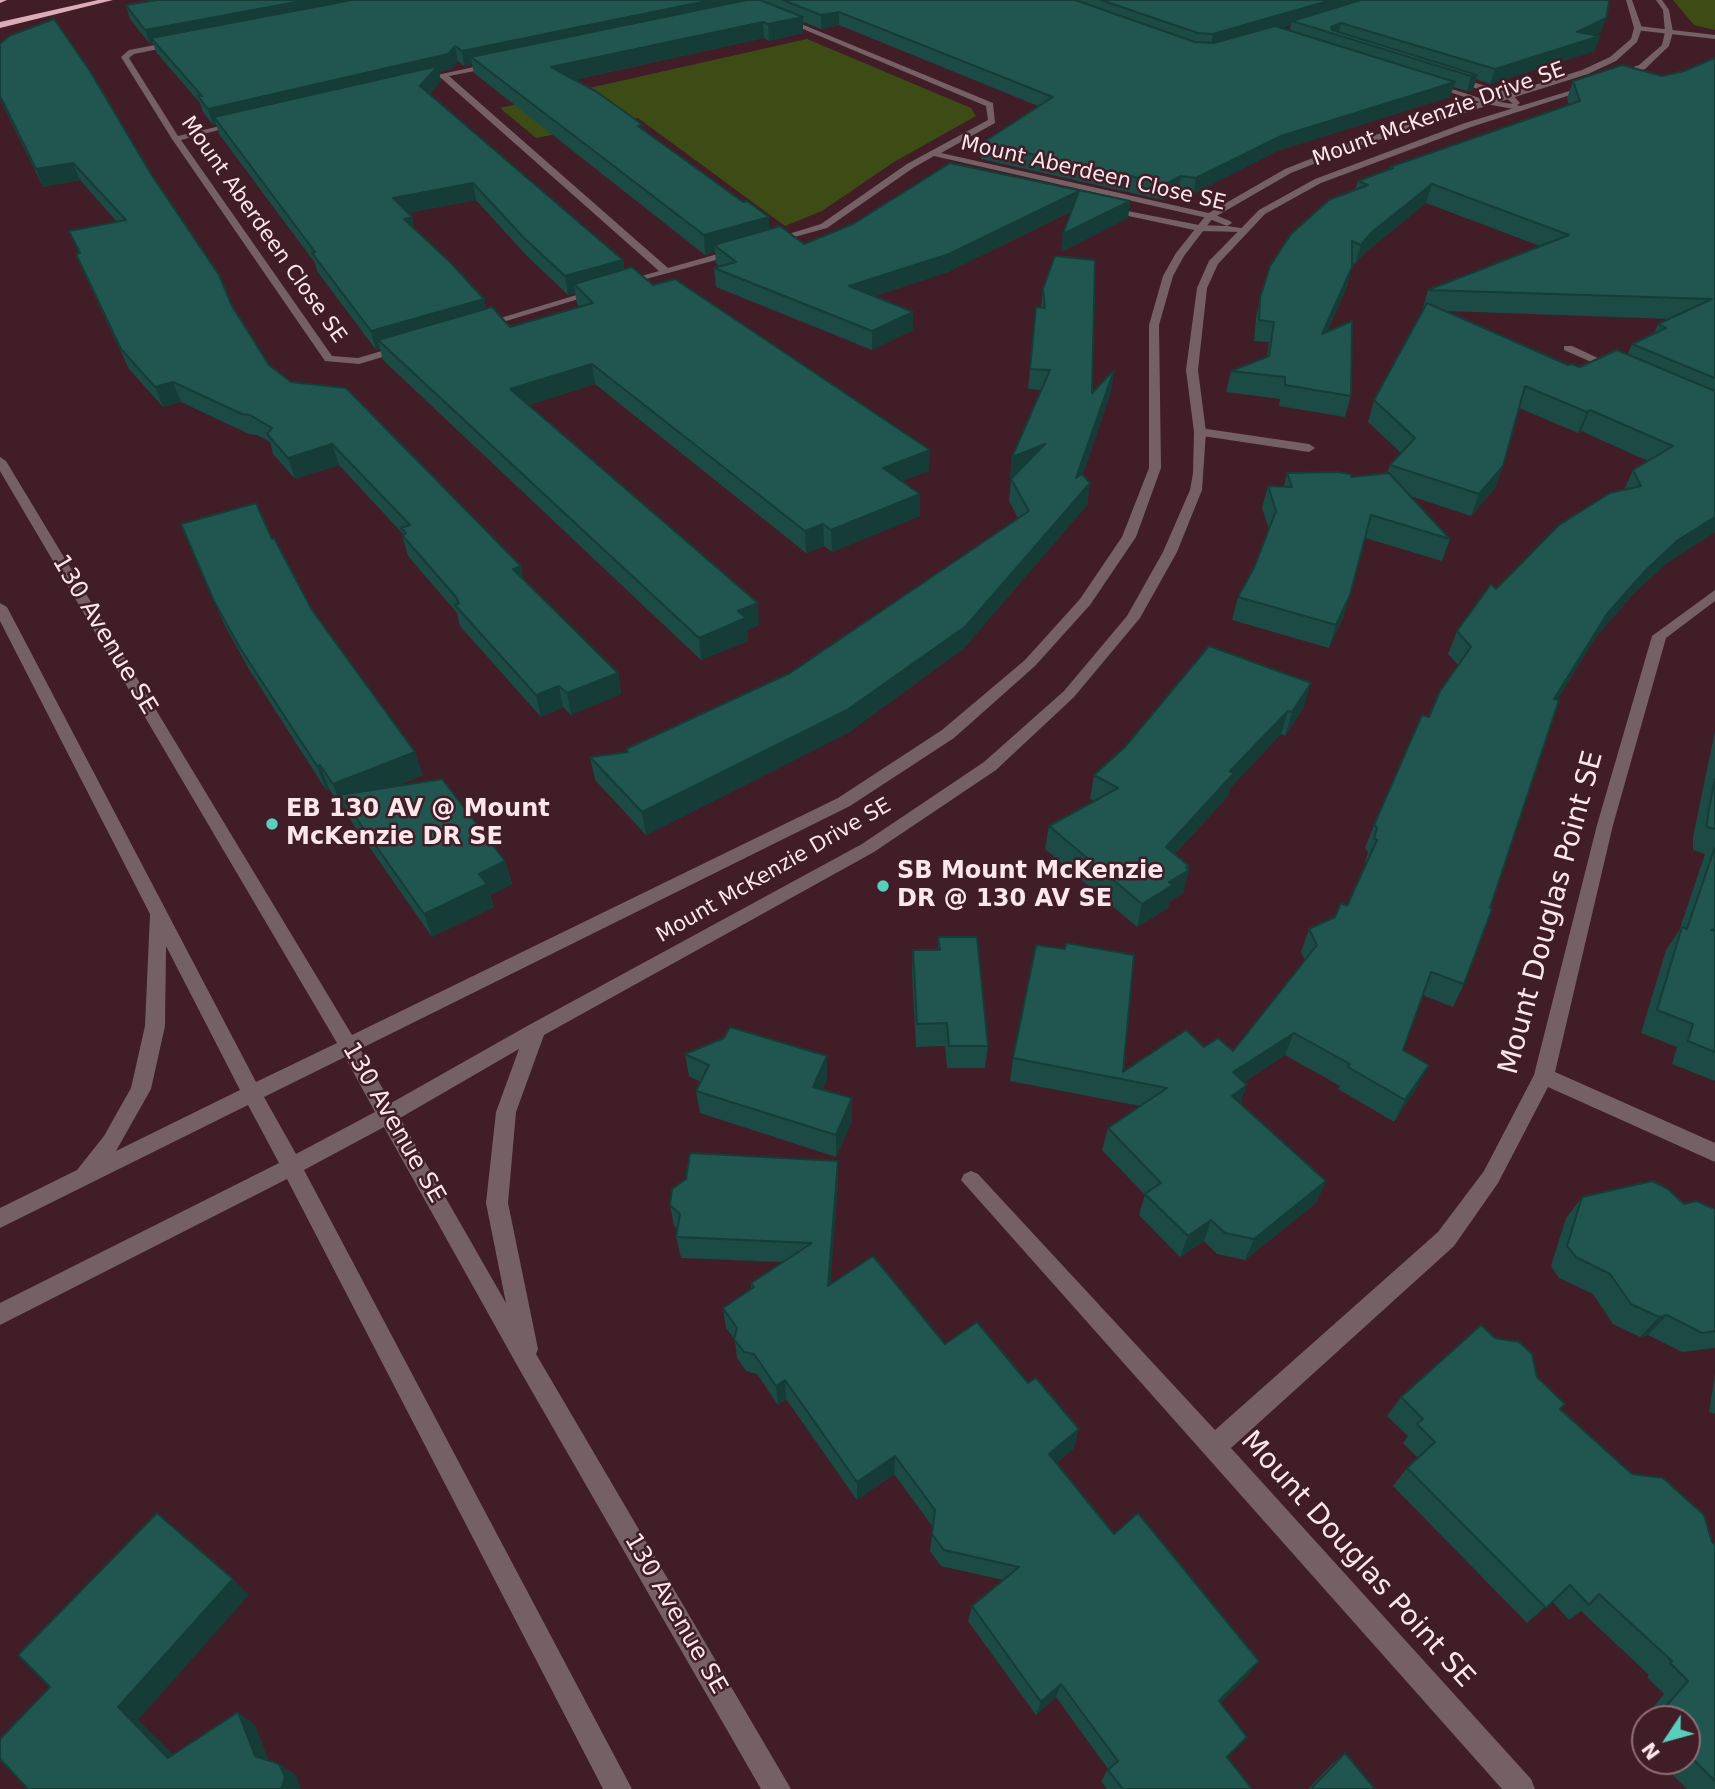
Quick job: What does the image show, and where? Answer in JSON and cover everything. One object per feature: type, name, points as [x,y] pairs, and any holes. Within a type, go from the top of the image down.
[{"type":"highway","points":[[54,2],[68,0]]},
{"type":"highway","points":[[0,24],[109,0]]},
{"type":"street","name":"Mount Aberdeen Close SE","points":[[737,0],[990,105],[992,121],[930,153],[824,226],[757,246]]},
{"type":"street","points":[[1629,0],[1638,28],[1715,37]]},
{"type":"street","points":[[1659,0],[1666,10],[1670,32]]},
{"type":"street","points":[[744,12],[757,9]]},
{"type":"street","name":"Mount McKenzie Drive SE","points":[[0,1218],[844,802],[948,734],[1030,663],[1085,601],[1129,537],[1155,468],[1154,325],[1168,276],[1179,255],[1210,216],[1288,171],[1356,144],[1585,72],[1613,59],[1634,40],[1638,28]]},
{"type":"street","name":"Mount McKenzie Drive SE","points":[[0,1314],[292,1167],[388,1115],[536,1030],[868,848],[990,766],[1069,694],[1133,618],[1170,552],[1196,490],[1199,473],[1200,432],[1192,370],[1202,288],[1213,263],[1243,229],[1262,212],[1318,181],[1388,153],[1642,66],[1665,46],[1670,32]]},
{"type":"street","name":"Mount Aberdeen Close SE","points":[[193,40],[132,52],[125,57],[176,139],[329,359],[359,361],[412,345]]},
{"type":"street","points":[[409,82],[511,61]]},
{"type":"street","points":[[443,75],[666,272]]},
{"type":"street","points":[[1445,76],[1508,95],[1520,108]]},
{"type":"street","points":[[1423,82],[1485,102],[1520,108]]},
{"type":"street","points":[[176,139],[252,121]]},
{"type":"street","name":"Mount Aberdeen Close SE","points":[[930,153],[1210,216],[1243,229]]},
{"type":"street","points":[[910,166],[923,169]]},
{"type":"street","name":"Mount Aberdeen Close SE","points":[[1090,204],[1199,228],[1243,229]]},
{"type":"street","points":[[465,330],[744,250]]},
{"type":"street","points":[[1568,348],[1629,374]]},
{"type":"street","points":[[1200,432],[1309,448]]},
{"type":"street","name":"130 Avenue SE","points":[[0,461],[349,1046],[530,1366],[777,1789]]},
{"type":"street","name":"Mount Douglas Point SE","points":[[1521,1789],[1214,1447],[1446,1239],[1491,1177],[1544,1076],[1605,825],[1660,636],[1715,594]]},
{"type":"street","points":[[0,607],[252,1094],[618,1789]]},
{"type":"street","points":[[81,1178],[111,1142],[141,1089],[155,1026],[158,912]]},
{"type":"street","points":[[530,1366],[497,1203],[506,1112],[536,1030]]},
{"type":"street","points":[[1544,1076],[1715,1153]]},
{"type":"street","points":[[971,1180],[1214,1447]]},
{"type":"green space","points":[[1673,0],[1715,0],[1715,30],[1694,25]]},
{"type":"green space","points":[[807,39],[971,108],[976,116],[894,162],[822,211],[785,226],[638,118],[536,138],[500,108]]},
{"type":"building","points":[[157,0],[307,0],[145,30],[126,5]]},
{"type":"building","points":[[352,0],[711,0],[462,51],[455,46],[448,54],[208,109],[198,96],[202,96],[151,38]]},
{"type":"building","points":[[747,0],[760,0],[803,17],[768,24],[763,22],[551,67],[597,92],[643,125],[638,126],[743,202],[747,201],[769,217],[704,235],[471,57]]},
{"type":"building","points":[[783,0],[1075,0],[1195,42],[1214,43],[1275,26],[1455,82],[1281,136],[1196,178],[1181,176],[1166,184],[982,143],[1053,97],[839,12],[821,15]]},
{"type":"building","points":[[1101,0],[1331,0],[1213,34],[1198,33]]},
{"type":"building","points":[[1361,0],[1608,0],[1609,3],[1606,18],[1577,32],[1600,36],[1495,69],[1341,23],[1331,27],[1332,30],[1477,75],[1471,76],[1292,21]]},
{"type":"building","points":[[54,19],[90,71],[151,174],[219,275],[232,306],[269,365],[291,382],[346,388],[521,566],[513,569],[618,673],[567,693],[559,686],[536,695],[455,605],[459,603],[456,597],[402,535],[406,533],[401,528],[410,525],[332,444],[288,458],[267,434],[272,428],[250,415],[242,414],[173,382],[155,387],[121,349],[76,254],[80,253],[69,231],[126,220],[73,163],[36,169],[0,96],[0,44],[9,36]]},
{"type":"building","points":[[1715,58],[1715,378],[1632,344],[1666,328],[1658,324],[1712,299],[1428,290],[1569,235],[1432,184],[1372,232],[1361,245],[1352,241],[1352,267],[1322,334],[1352,321],[1351,396],[1285,385],[1285,377],[1231,371],[1269,356],[1274,322],[1259,320],[1260,298],[1270,266],[1291,234],[1329,200],[1368,185],[1358,181],[1393,168],[1390,167],[1580,101],[1573,81],[1622,65],[1662,76],[1684,71]]},
{"type":"building","points":[[438,66],[420,86],[623,260],[565,276],[523,237],[473,183],[393,198],[412,217],[404,219],[451,263],[484,299],[371,331],[214,117]]},
{"type":"building","points":[[950,163],[1130,201],[1063,234],[1079,191],[949,254],[849,286],[913,312],[872,331],[714,268],[736,262],[714,245],[780,226],[804,244],[853,224]]},
{"type":"building","points":[[1055,256],[1095,260],[1092,393],[1114,370],[1076,478],[1082,474],[1090,483],[966,626],[847,710],[642,812],[590,757],[628,752],[626,749],[790,673],[1029,511],[1011,479],[1045,444],[1012,457],[1050,370],[1030,369],[1036,307],[1045,308],[1043,289]]},
{"type":"building","points":[[632,267],[653,285],[675,279],[930,450],[883,468],[920,494],[831,530],[823,524],[805,531],[592,364],[510,389],[758,603],[738,611],[746,618],[699,638],[378,340],[492,307],[510,327],[593,303],[574,284]]},
{"type":"building","points":[[1427,303],[1568,365],[1580,367],[1617,350],[1715,391],[1715,517],[1678,540],[1645,571],[1607,614],[1554,699],[1559,700],[1490,908],[1492,909],[1464,984],[1431,972],[1403,1050],[1429,1065],[1405,1100],[1348,1067],[1350,1064],[1294,1033],[1233,1072],[1247,1085],[1232,1096],[1326,1181],[1254,1239],[1225,1233],[1211,1220],[1188,1236],[1145,1194],[1161,1183],[1108,1128],[1167,1088],[1013,1058],[1036,945],[1065,949],[1066,943],[1134,955],[1123,1072],[1186,1030],[1204,1047],[1218,1038],[1233,1051],[1317,945],[1309,929],[1335,917],[1341,903],[1347,906],[1377,840],[1374,839],[1377,828],[1374,825],[1422,715],[1429,717],[1440,691],[1471,647],[1457,631],[1491,584],[1496,589],[1559,525],[1610,493],[1641,486],[1633,470],[1673,446],[1590,410],[1587,412],[1525,386],[1503,466],[1479,494],[1390,465],[1415,438],[1374,400]]},
{"type":"building","points":[[1287,473],[1351,474],[1351,477],[1389,473],[1450,539],[1371,515],[1350,595],[1336,625],[1238,597],[1254,568],[1276,511],[1268,486],[1292,487]]},
{"type":"building","points":[[256,503],[272,539],[274,538],[312,610],[415,752],[333,784],[320,765],[317,766],[240,648],[214,601],[181,524]]},
{"type":"building","points":[[1209,646],[1311,683],[1292,712],[1288,711],[1230,771],[1234,773],[1166,847],[1189,866],[1186,867],[1189,870],[1169,882],[1173,885],[1142,904],[1049,826],[1118,788],[1094,775],[1125,747]]},
{"type":"building","points":[[442,779],[505,861],[479,874],[487,884],[424,914],[340,795]]},
{"type":"building","points":[[1715,779],[1715,829],[1707,827]]},
{"type":"building","points":[[1715,847],[1715,929],[1711,930],[1715,931],[1715,1052],[1688,1041],[1693,1024],[1657,1010],[1682,927],[1687,929]]},
{"type":"building","points":[[938,937],[977,937],[988,1046],[949,1046],[947,1023],[917,1024],[913,950],[940,950]]},
{"type":"building","points":[[730,1027],[827,1056],[813,1087],[852,1098],[836,1135],[696,1091],[709,1065],[685,1054],[724,1038]]},
{"type":"building","points":[[690,1153],[838,1161],[828,1286],[873,1256],[945,1344],[977,1322],[1028,1383],[1036,1378],[1079,1429],[1049,1454],[1114,1534],[1138,1513],[1259,1661],[1219,1701],[1247,1737],[1227,1757],[1252,1789],[1123,1789],[1108,1770],[1118,1761],[1061,1684],[1041,1702],[972,1606],[1019,1567],[944,1550],[932,1534],[935,1510],[895,1456],[857,1482],[785,1380],[776,1386],[754,1354],[744,1352],[734,1339],[737,1328],[723,1308],[754,1287],[751,1283],[812,1243],[676,1237],[680,1214],[670,1205],[672,1189],[686,1179]]},
{"type":"building","points":[[1652,1181],[1668,1189],[1684,1204],[1696,1201],[1715,1209],[1715,1331],[1702,1333],[1667,1315],[1659,1317],[1631,1304],[1610,1274],[1576,1257],[1567,1246],[1582,1197]]},
{"type":"building","points":[[1481,1325],[1495,1338],[1519,1342],[1532,1354],[1537,1377],[1565,1404],[1560,1409],[1632,1474],[1663,1478],[1704,1515],[1715,1545],[1715,1781],[1701,1767],[1701,1705],[1667,1705],[1688,1681],[1670,1663],[1672,1661],[1599,1594],[1589,1605],[1570,1585],[1546,1608],[1407,1468],[1435,1442],[1417,1424],[1423,1419],[1401,1397]]},
{"type":"building","points":[[157,1513],[233,1579],[118,1707],[168,1758],[238,1712],[255,1756],[279,1764],[285,1777],[281,1789],[28,1789],[0,1759],[0,1739],[50,1687],[18,1655]]},
{"type":"building","points":[[1345,1753],[1375,1789],[1311,1789]]},
{"type":"place","name":"EB 130 AV @ Mount McKenzie DR SE","points":[[272,824]]},
{"type":"place","name":"SB Mount McKenzie DR @ 130 AV SE","points":[[883,886]]}]
